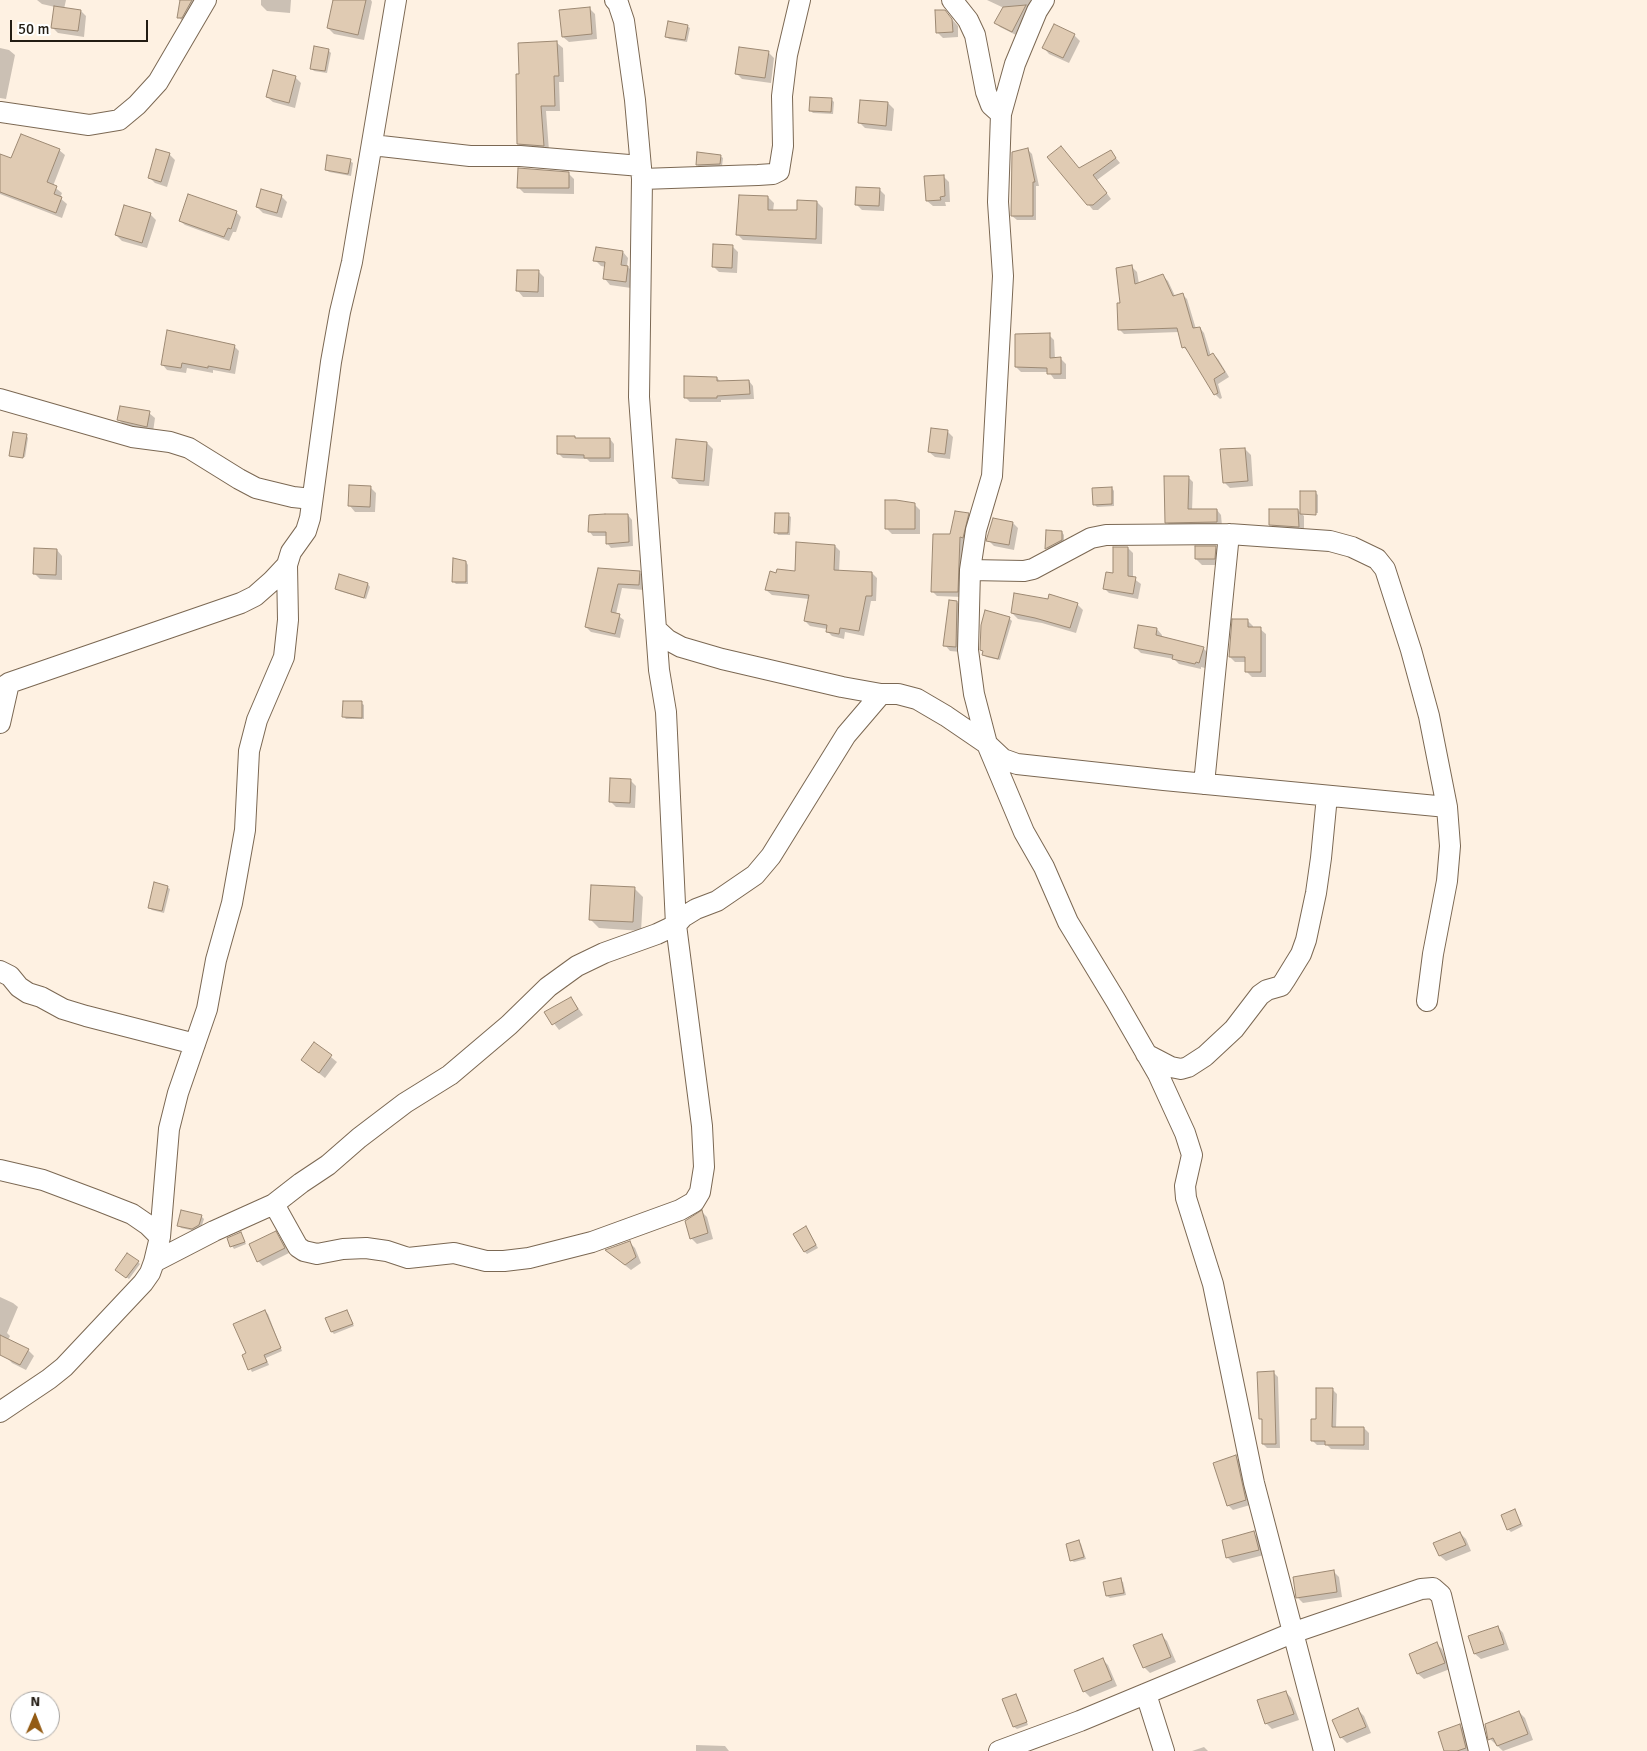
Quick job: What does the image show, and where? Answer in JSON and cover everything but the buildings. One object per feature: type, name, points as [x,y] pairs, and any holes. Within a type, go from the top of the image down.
[{"type":"street","points":[[0,112],[89,125],[119,120],[137,105],[158,82],[206,0]]},
{"type":"street","points":[[0,1412],[49,1380],[64,1367],[143,1283],[154,1262],[160,1237],[170,1130],[178,1093],[207,1009],[216,960],[232,902],[245,830],[249,752],[257,720],[284,657],[288,620],[287,565],[291,552],[306,531],[310,518],[331,362],[352,262],[396,0]]},
{"type":"street","points":[[274,1204],[298,1247],[304,1251],[317,1254],[343,1249],[366,1248],[387,1251],[408,1258],[454,1254],[486,1261],[504,1261],[529,1258],[592,1242],[680,1210],[694,1202],[700,1192],[704,1167],[702,1126],[676,926],[666,712],[659,670],[639,398],[642,172],[635,100],[624,21],[618,3],[615,0]]},
{"type":"street","points":[[372,145],[470,156],[520,156],[642,172],[773,174],[779,171],[783,146],[783,88],[787,55],[800,0]]},
{"type":"street","points":[[952,0],[968,20],[975,35],[986,92],[991,105],[1001,114]]},
{"type":"street","points":[[1044,0],[1015,64],[1001,114],[998,202],[1003,276],[994,447],[992,476],[976,530],[970,570],[968,650],[974,694],[987,744],[1024,832],[1044,867],[1068,922],[1158,1074],[1192,1155],[1186,1186],[1186,1198],[1213,1284],[1254,1483],[1324,1751]]},
{"type":"street","points":[[0,399],[132,437],[170,442],[189,448],[256,488],[293,497],[312,499]]},
{"type":"street","points":[[970,570],[1024,571],[1033,569],[1091,538],[1106,535],[1229,534],[1330,541],[1352,547],[1377,559],[1385,569],[1411,650],[1429,716],[1447,807],[1450,846],[1447,881],[1433,954],[1427,1001]]},
{"type":"street","points":[[1204,784],[1229,534]]},
{"type":"street","points":[[0,723],[5,686],[241,603],[255,596],[287,565]]},
{"type":"street","points":[[656,629],[668,640],[681,647],[722,659],[786,675],[881,694],[898,694],[916,699],[946,716],[987,744],[1004,759],[1017,764],[1447,807]]},
{"type":"street","points":[[154,1262],[214,1231],[274,1204],[300,1183],[328,1165],[359,1138],[405,1104],[450,1075],[509,1025],[548,987],[577,966],[604,953],[676,926],[683,917],[717,901],[755,875],[771,856],[825,766],[846,735],[881,694]]},
{"type":"street","points":[[1146,1054],[1171,1067],[1181,1069],[1188,1067],[1204,1056],[1234,1029],[1260,995],[1267,990],[1281,986],[1301,954],[1306,940],[1320,866],[1327,796]]},
{"type":"street","points":[[0,971],[10,976],[19,987],[28,993],[41,997],[63,1009],[195,1044]]},
{"type":"street","points":[[0,1170],[43,1180],[132,1214],[148,1225],[160,1237]]},
{"type":"street","points":[[1010,1749],[1292,1633],[1421,1589],[1433,1588],[1440,1595],[1479,1751]]},
{"type":"street","points":[[1146,1694],[1164,1751]]}]
